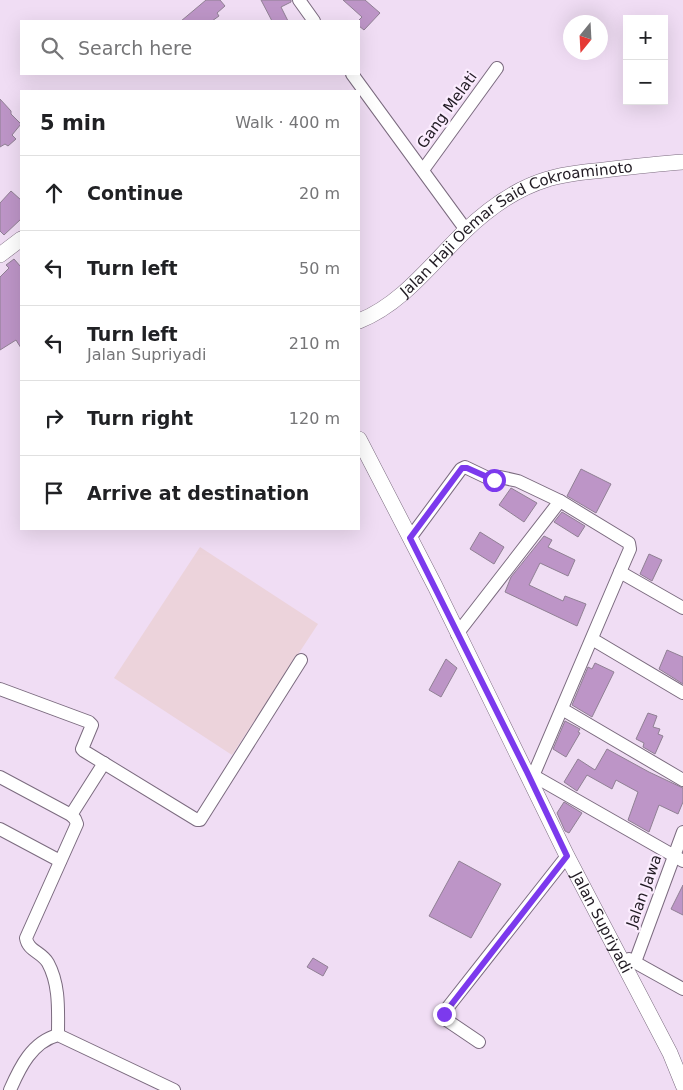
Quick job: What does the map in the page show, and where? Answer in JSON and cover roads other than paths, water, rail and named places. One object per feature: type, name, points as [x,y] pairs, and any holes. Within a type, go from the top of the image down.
[{"type":"street","points":[[298,0],[313,20]]},
{"type":"street","name":"Gang Melati","points":[[423,170],[497,68]]},
{"type":"street","points":[[353,75],[466,230]]},
{"type":"street","name":"Jalan Haji Oemar Said Cokroaminoto","points":[[360,321],[383,310],[404,292],[466,230],[493,207],[546,179],[571,173],[683,162]]},
{"type":"street","points":[[0,255],[20,239]]},
{"type":"street","name":"Jalan Supriyadi","points":[[360,441],[530,774],[567,856],[670,1053],[683,1085]]},
{"type":"street","points":[[410,538],[463,468],[492,480],[500,477],[518,480],[560,501],[629,543],[630,549],[592,639],[562,709],[530,774],[678,858]]},
{"type":"street","points":[[457,634],[560,501]]},
{"type":"street","points":[[620,572],[683,608]]},
{"type":"street","points":[[592,639],[683,693]]},
{"type":"street","points":[[0,689],[89,722],[92,725],[91,729],[82,749],[197,820],[200,820],[301,660]]},
{"type":"street","points":[[562,709],[683,780]]},
{"type":"street","points":[[70,815],[104,763]]},
{"type":"street","points":[[0,776],[75,818],[77,824],[26,938],[27,944],[31,949],[43,956],[48,963],[54,978],[58,999],[58,1035]]},
{"type":"street","points":[[0,829],[60,861]]},
{"type":"street","name":"Jalan Jawa","points":[[635,962],[678,858],[683,832]]},
{"type":"street","points":[[479,1042],[445,1019],[445,1011],[567,856]]},
{"type":"street","points":[[618,953],[683,989]]},
{"type":"street","points":[[10,1090],[17,1073],[35,1046],[58,1035],[174,1090]]}]
